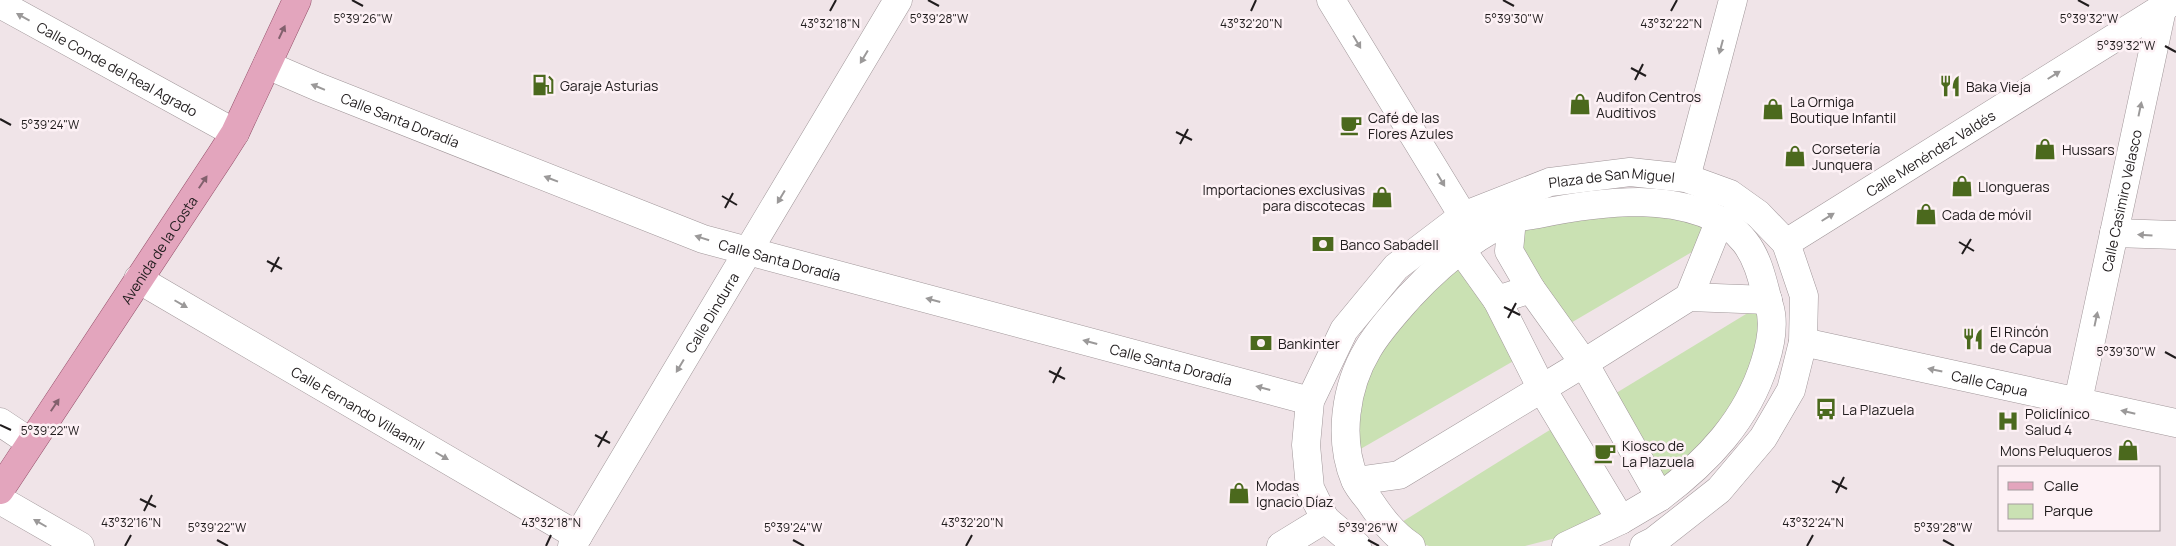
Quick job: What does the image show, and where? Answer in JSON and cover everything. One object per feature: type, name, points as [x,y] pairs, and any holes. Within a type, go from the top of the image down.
[{"type":"main road","name":"Avenida de la Costa","points":[[0,490],[235,132],[297,0]]},
{"type":"street","name":"Calle Dindurra","points":[[575,541],[898,0]]},
{"type":"street","points":[[1331,0],[1463,216]]},
{"type":"street","points":[[1686,178],[1733,0]]},
{"type":"street","name":"Calle Casimiro Velasco","points":[[2078,401],[2114,232],[2167,3]]},
{"type":"street","name":"Calle Menéndez Valdés","points":[[1786,243],[2167,3]]},
{"type":"street","name":"Calle Conde del Real Agrado","points":[[0,4],[235,132]]},
{"type":"street","name":"Calle Santa Doradía","points":[[267,65],[318,87],[703,239],[1310,401]]},
{"type":"street","name":"Plaza de San Miguel","points":[[1357,546],[1325,519],[1310,488],[1306,445],[1310,401],[1344,330],[1396,267],[1463,216],[1550,182],[1630,172],[1686,178],[1730,194],[1758,214],[1786,243],[1804,296],[1803,342],[1791,390],[1763,438],[1719,490],[1652,544]]},
{"type":"street","points":[[1411,546],[1394,534],[1356,481],[1346,444],[1348,401],[1358,367],[1368,348],[1394,315],[1432,273],[1512,219],[1574,207],[1617,202],[1658,202],[1720,220],[1732,228],[1746,243],[1760,268],[1771,309],[1768,351],[1760,378],[1741,417],[1712,450],[1677,484],[1638,512],[1566,546]]},
{"type":"street","points":[[1512,219],[1509,251],[1531,289],[1584,363],[1660,498]]},
{"type":"street","points":[[1356,481],[1399,475],[1584,363],[1688,296],[1720,220]]},
{"type":"street","points":[[2114,232],[2176,235]]},
{"type":"street","points":[[1462,251],[1497,300],[1542,389],[1621,520]]},
{"type":"street","name":"Calle Fernando Villaamil","points":[[138,279],[575,541]]},
{"type":"street","points":[[1497,300],[1531,289]]},
{"type":"street","points":[[1688,296],[1771,309]]},
{"type":"street","name":"Calle Capua","points":[[1803,342],[2176,423]]},
{"type":"street","points":[[0,422],[30,442]]},
{"type":"street","points":[[0,500],[80,546]]},
{"type":"street","points":[[1281,546],[1325,519]]},
{"type":"green space","points":[[1663,213],[1711,229],[1709,242],[1569,324],[1514,239],[1524,231],[1560,220]]},
{"type":"green space","points":[[1455,268],[1464,270],[1517,359],[1357,451],[1347,415],[1372,352]]},
{"type":"green space","points":[[1751,311],[1758,311],[1764,320],[1741,398],[1666,485],[1608,398]]},
{"type":"green space","points":[[1553,428],[1612,514],[1556,538],[1525,546],[1429,546],[1408,538],[1397,525]]},
{"type":"place","name":"Garaje Asturias","points":[[543,85]]},
{"type":"place","name":"Baka Vieja","points":[[1950,86]]},
{"type":"place","name":"Audifon Centros Auditivos","points":[[1580,104]]},
{"type":"place","name":"La Ormiga Boutique Infantil","points":[[1773,109]]},
{"type":"place","name":"Café de las Flores Azules","points":[[1351,125]]},
{"type":"place","name":"Hussars","points":[[2045,149]]},
{"type":"place","name":"Corsetería Junquera","points":[[1795,156]]},
{"type":"place","name":"Llongueras","points":[[1962,186]]},
{"type":"place","name":"Importaciones exclusivas para discotecas","points":[[1382,197]]},
{"type":"place","name":"Cada de móvil","points":[[1926,214]]},
{"type":"place","name":"Banco Sabadell","points":[[1323,244]]},
{"type":"place","name":"El Rincón de Capua","points":[[1973,339]]},
{"type":"place","name":"Bankinter","points":[[1261,343]]},
{"type":"place","name":"La Plazuela","points":[[1826,409]]},
{"type":"place","name":"Policlínico Salud 4","points":[[2008,421]]},
{"type":"place","name":"Mons Peluqueros","points":[[2128,450]]},
{"type":"place","name":"Kiosco de La Plazuela","points":[[1605,453]]},
{"type":"place","name":"Modas Ignacio Díaz","points":[[1239,493]]}]
